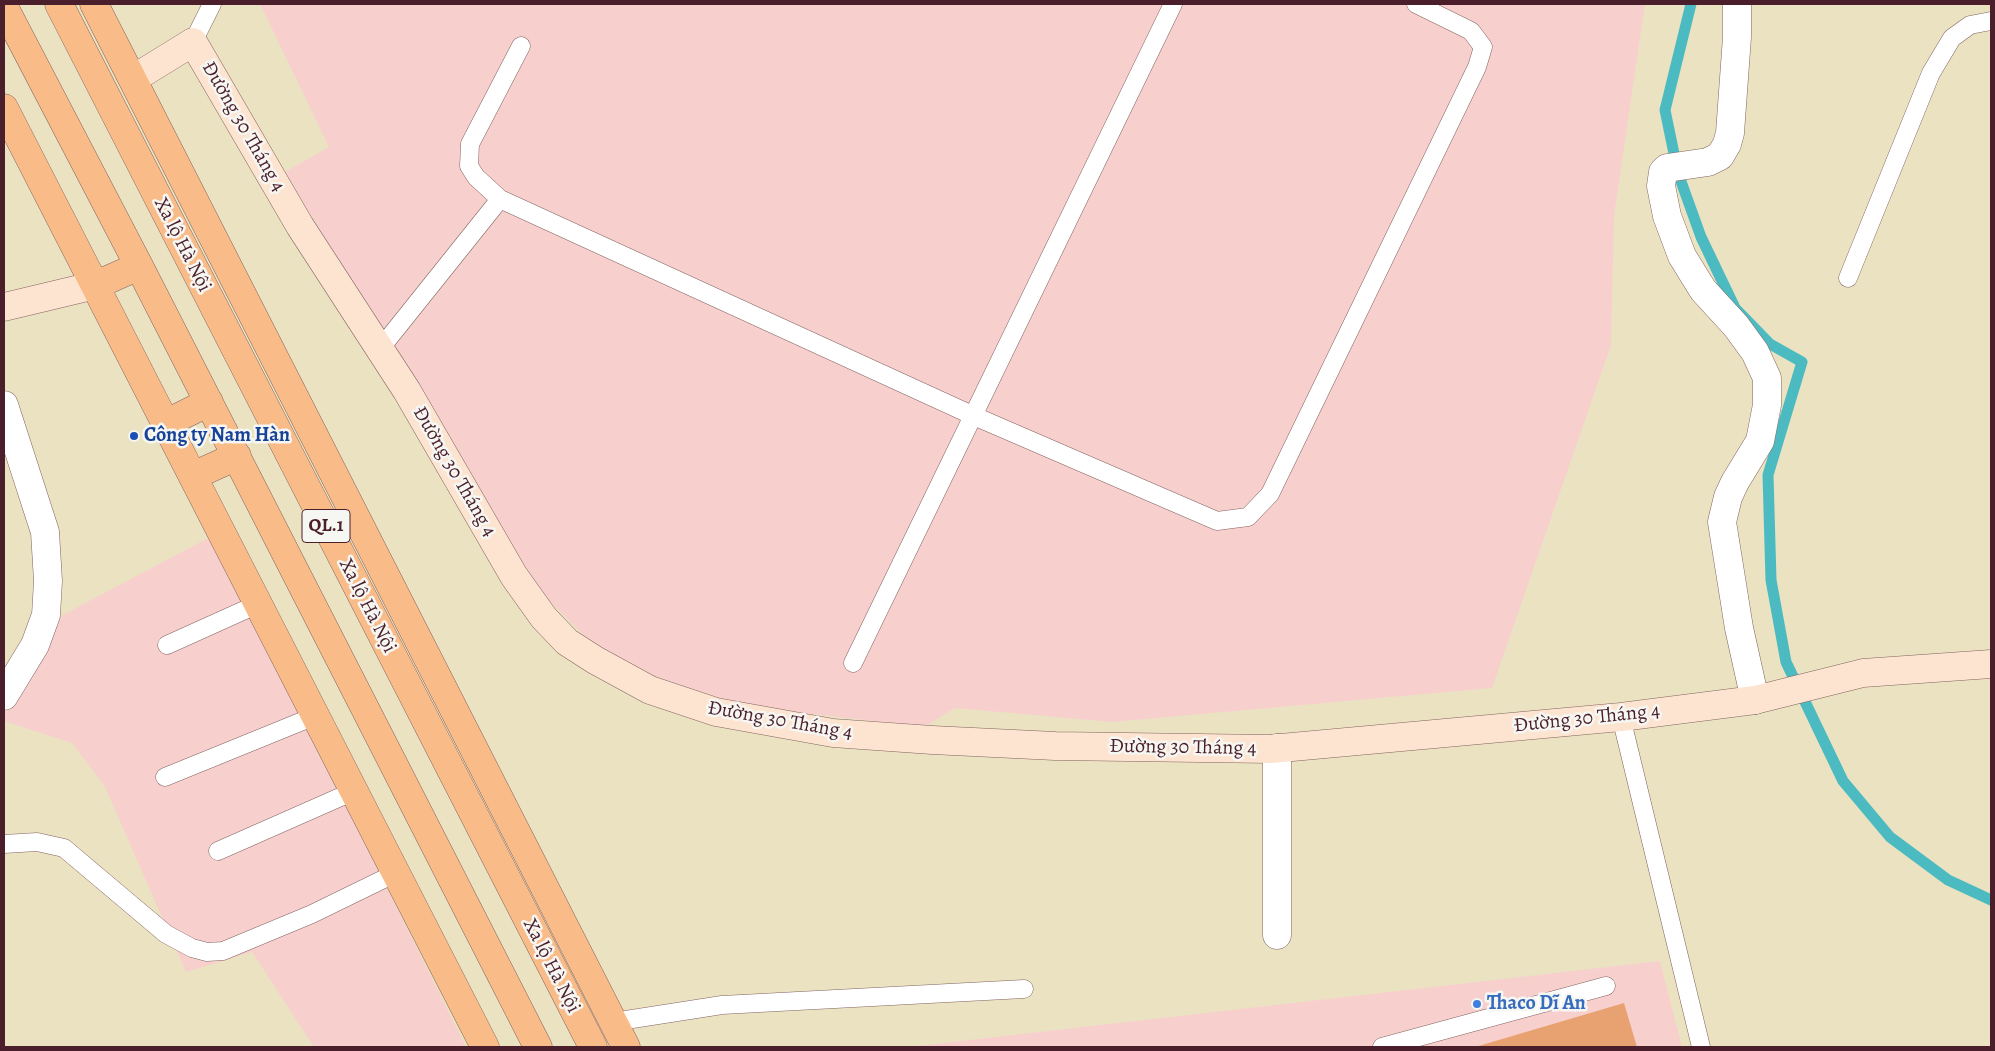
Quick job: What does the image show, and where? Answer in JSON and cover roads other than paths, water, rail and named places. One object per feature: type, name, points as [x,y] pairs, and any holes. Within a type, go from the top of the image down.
[{"type":"highway","name":"Xa lộ Hà Nội","points":[[59,4],[593,1047]]},
{"type":"highway","name":"Xa lộ Hà Nội","points":[[94,4],[626,1047]]},
{"type":"highway","name":"QL.1","points":[[4,7],[140,266],[538,1047]]},
{"type":"highway","points":[[106,95],[133,79]]},
{"type":"highway","points":[[4,108],[485,1047]]},
{"type":"highway","points":[[96,285],[140,266]]},
{"type":"highway","points":[[167,424],[209,402]]},
{"type":"highway","points":[[193,476],[237,456]]},
{"type":"street","points":[[1737,4],[1737,37],[1730,133],[1727,144],[1720,156],[1708,162],[1677,167],[1663,172],[1661,186],[1667,216],[1682,256],[1703,290],[1736,326],[1755,352],[1766,378],[1767,405],[1760,441],[1735,482],[1728,497],[1722,522],[1739,628],[1762,698]]},
{"type":"street","name":"Đường 30 Tháng 4","points":[[133,79],[193,42],[300,226],[407,391],[514,576],[544,618],[567,642],[595,660],[650,690],[716,712],[833,733],[1055,746],[1277,748],[1621,717],[1762,698],[1863,673],[1991,664]]},
{"type":"street","points":[[4,307],[96,285]]},
{"type":"street","points":[[4,696],[35,645],[46,615],[48,581],[45,532],[5,417]]},
{"type":"street","points":[[1277,748],[1277,934]]},
{"type":"lane","points":[[193,42],[212,4]]},
{"type":"lane","points":[[853,663],[1173,4]]},
{"type":"lane","points":[[521,46],[470,144],[469,166],[476,177],[500,199],[974,416],[1217,521],[1248,517],[1270,494],[1478,67],[1482,47],[1471,31],[1416,4]]},
{"type":"lane","points":[[1848,278],[1931,73],[1952,38],[1970,25],[1991,22]]},
{"type":"lane","points":[[380,349],[500,199]]},
{"type":"lane","points":[[167,645],[258,604]]},
{"type":"lane","points":[[165,777],[315,716]]},
{"type":"lane","points":[[1621,717],[1702,1047]]},
{"type":"lane","points":[[218,850],[354,791]]},
{"type":"lane","points":[[4,844],[36,842],[64,848],[166,934],[192,948],[208,952],[223,951],[312,914],[396,873]]},
{"type":"lane","points":[[1382,1047],[1606,986]]},
{"type":"lane","points":[[613,1022],[722,1005],[1024,989]]},
{"type":"waterway","points":[[1691,4],[1665,110],[1678,173],[1701,237],[1735,308],[1770,344],[1802,362],[1768,475],[1771,580],[1786,662],[1843,781],[1890,837],[1948,880],[1991,900]]},
{"type":"place","name":"Công ty Nam Hàn","points":[[134,436]]},
{"type":"place","name":"Thaco Dĩ An","points":[[1477,1004]]}]
